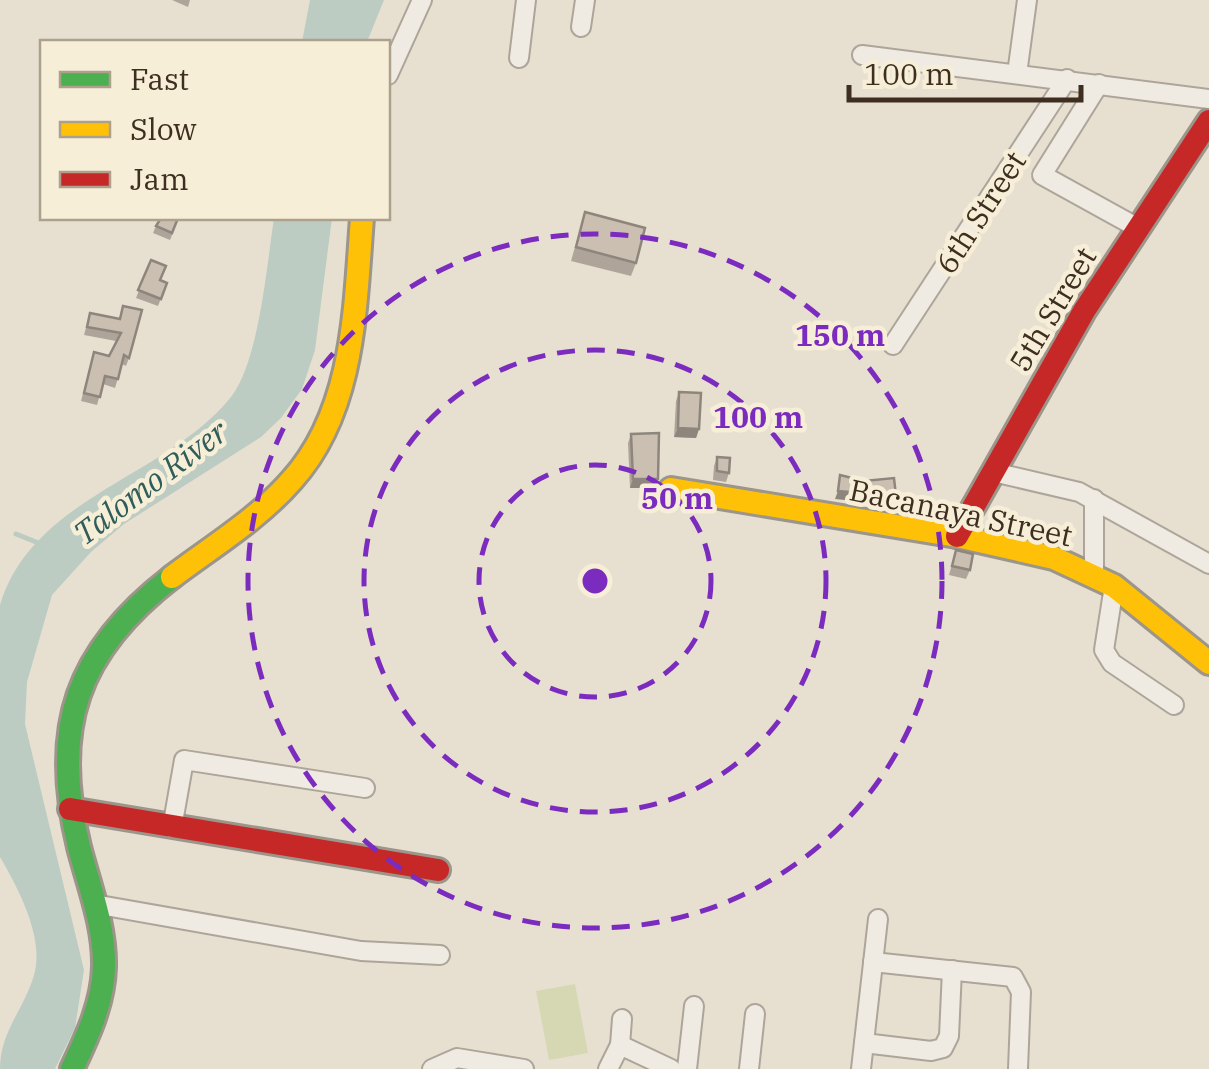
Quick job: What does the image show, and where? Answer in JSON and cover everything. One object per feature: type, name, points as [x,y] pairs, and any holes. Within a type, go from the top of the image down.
[{"type":"street","points":[[390,70],[422,0]]},
{"type":"street","points":[[519,58],[526,0]]},
{"type":"street","points":[[581,27],[584,0]]},
{"type":"street","points":[[1017,74],[1026,0]]},
{"type":"street","points":[[862,55],[1209,99]]},
{"type":"street","name":"6th Street","points":[[893,344],[1067,79]]},
{"type":"street","points":[[1099,84],[1042,174],[1138,228]]},
{"type":"street","name":"5th Street","points":[[957,536],[1138,228],[1209,120]]},
{"type":"street","points":[[72,1069],[92,1025],[103,982],[94,904],[70,809],[70,744],[86,670],[106,638],[154,592],[276,495],[315,450],[329,422],[344,364],[362,220]]},
{"type":"street","points":[[992,472],[1064,486],[1209,564]]},
{"type":"street","name":"Bacanaya Street","points":[[671,490],[957,536],[1054,558],[1104,580],[1209,663]]},
{"type":"street","points":[[1094,500],[1104,580],[1104,650],[1112,663],[1174,705]]},
{"type":"street","points":[[172,828],[184,760],[365,788]]},
{"type":"street","points":[[70,809],[438,870]]},
{"type":"street","points":[[94,904],[361,950],[440,955]]},
{"type":"street","points":[[862,1069],[878,919]]},
{"type":"street","points":[[873,962],[1008,976],[1017,981],[1021,992],[1018,1069]]},
{"type":"street","points":[[864,1043],[931,1051],[943,1048],[949,1036],[952,970]]},
{"type":"street","points":[[687,1069],[694,1006]]},
{"type":"street","points":[[750,1069],[755,1014]]},
{"type":"street","points":[[608,1069],[620,1044],[622,1019]]},
{"type":"street","points":[[620,1044],[671,1069]]},
{"type":"street","points":[[432,1069],[457,1058],[524,1069]]},
{"type":"green space","points":[[575,984],[588,1053],[549,1060],[536,991]]},
{"type":"water","points":[[310,0],[384,0],[368,40],[302,40]]},
{"type":"water","name":"Talomo River","points":[[274,220],[332,220],[315,350],[302,389],[281,418],[261,437],[124,524],[91,552],[52,595],[27,682],[25,724],[84,970],[75,1028],[55,1069],[0,1069],[4,1043],[34,975],[36,945],[28,914],[0,857],[0,605],[17,568],[41,538],[70,513],[204,425],[231,397],[249,361]]},
{"type":"building","points":[[585,212],[645,228],[636,263],[576,247]]},
{"type":"building","points":[[160,220],[177,220],[172,233],[156,226]]},
{"type":"building","points":[[151,260],[166,266],[160,280],[167,283],[161,299],[138,290]]},
{"type":"building","points":[[123,306],[142,310],[129,358],[124,355],[118,379],[105,376],[100,397],[84,393],[94,352],[109,356],[121,333],[87,327],[90,313],[120,319]]},
{"type":"building","points":[[679,392],[701,393],[699,429],[678,428]]},
{"type":"building","points":[[659,433],[658,479],[633,479],[631,434]]},
{"type":"building","points":[[717,457],[730,458],[729,473],[717,471]]},
{"type":"building","points":[[840,475],[864,481],[894,478],[896,496],[838,491]]},
{"type":"building","points":[[956,550],[973,554],[970,570],[952,566]]},
{"type":"waterway","points":[[16,534],[41,544]]},
{"type":"traffic: fast","points":[[72,1069],[97,1007],[104,952],[71,804],[70,729],[93,664],[113,634],[172,577]]},
{"type":"traffic: slow","points":[[172,577],[265,507],[292,480],[329,422],[348,356],[362,220]]},
{"type":"traffic: slow","points":[[671,489],[957,536],[1054,558],[1114,586],[1209,663]]},
{"type":"traffic: jam","points":[[957,536],[1084,311],[1209,121]]},
{"type":"traffic: jam","points":[[70,809],[438,870]]}]
